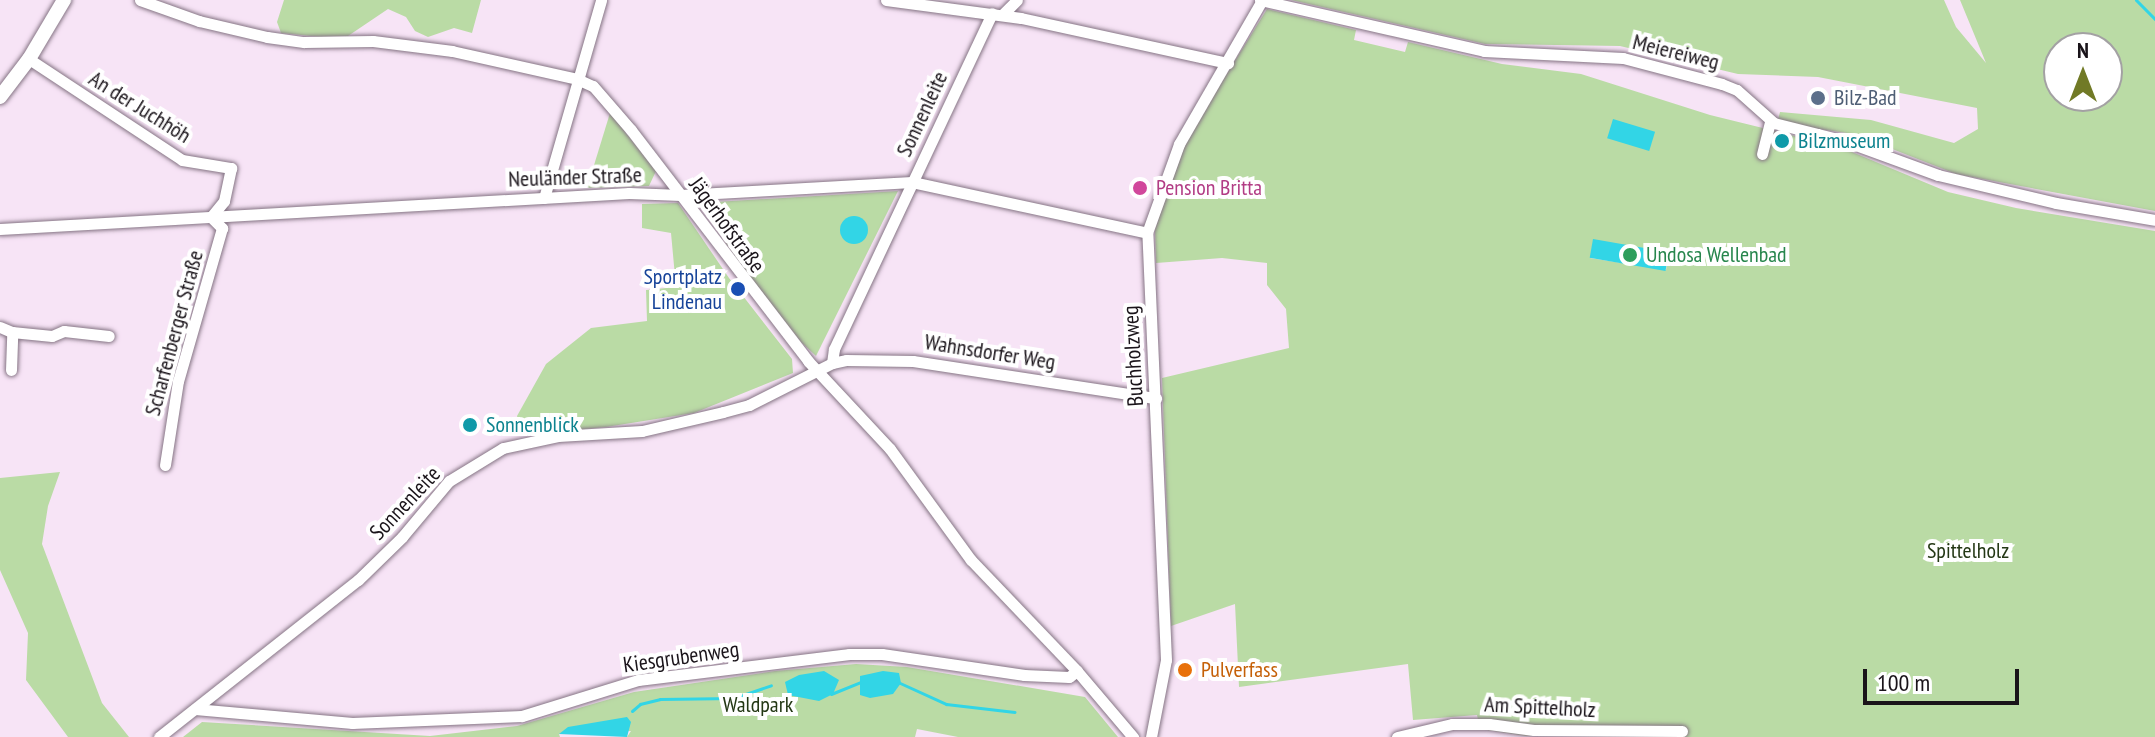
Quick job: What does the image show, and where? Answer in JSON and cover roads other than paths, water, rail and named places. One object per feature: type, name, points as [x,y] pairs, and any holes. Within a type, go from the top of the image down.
[{"type":"street","points":[[0,97],[29,59],[64,0]]},
{"type":"street","name":"Jägerhofstraße","points":[[140,0],[199,21],[267,37],[304,42],[373,41],[452,51],[577,79],[593,86],[681,195],[746,285],[890,449],[971,560],[1077,671],[1130,736]]},
{"type":"street","points":[[544,198],[601,0]]},
{"type":"street","points":[[886,0],[997,14],[1228,63]]},
{"type":"street","name":"Sonnenleite","points":[[832,363],[834,349],[912,182],[997,14],[1017,0]]},
{"type":"street","name":"Buchholzweg","points":[[1151,737],[1166,660],[1147,233],[1179,144],[1228,63],[1261,0]]},
{"type":"street","name":"Meiereiweg","points":[[1261,0],[1484,51],[1623,58],[1737,90],[1770,121],[1788,129],[1845,141],[1979,187],[2155,220]]},
{"type":"street","name":"An der Juchhöh","points":[[29,59],[182,160],[231,168],[224,201],[211,217]]},
{"type":"street","points":[[1762,154],[1770,121]]},
{"type":"street","name":"Neuländer Straße","points":[[0,229],[629,193],[681,195],[912,182],[1147,233]]},
{"type":"street","name":"Scharfenberger Straße","points":[[165,465],[178,381],[222,228],[211,217]]},
{"type":"street","points":[[0,327],[12,332],[52,336],[64,331],[109,336]]},
{"type":"street","points":[[11,370],[12,332]]},
{"type":"street","name":"Wahnsdorfer Weg","points":[[818,370],[832,363],[865,358],[913,361],[1156,398]]},
{"type":"street","name":"Sonnenleite","points":[[159,737],[358,580],[402,537],[449,481],[484,457],[526,441],[642,431],[723,412],[749,405],[818,370]]},
{"type":"street","name":"Kiesgrubenweg","points":[[195,709],[352,723],[522,716],[638,680],[849,654],[882,654],[1024,675],[1069,677],[1077,671]]},
{"type":"street","name":"Am Spittelholz","points":[[1397,737],[1452,724],[1489,724],[1534,730],[1682,731]]},
{"type":"water","points":[[1613,119],[1655,132],[1649,151],[1607,138]]},
{"type":"water","points":[[854,216],[864,220],[868,230],[864,240],[854,244],[844,240],[840,230],[844,220]]},
{"type":"water","name":"Undosa Wellenbad","points":[[1593,239],[1669,252],[1666,271],[1590,258]]},
{"type":"water","points":[[824,671],[839,680],[833,694],[819,701],[788,695],[785,682],[799,675]]},
{"type":"water","points":[[883,671],[899,673],[901,683],[893,694],[870,698],[860,695],[860,676]]},
{"type":"water","points":[[627,717],[631,722],[627,737],[559,734],[568,727]]},
{"type":"waterway","points":[[2136,0],[2155,19]]},
{"type":"waterway","points":[[831,694],[860,682]]},
{"type":"waterway","points":[[900,683],[946,704],[1015,712]]},
{"type":"waterway","points":[[632,711],[640,704],[660,699],[734,698],[771,685]]},
{"type":"place","name":"Bilz-Bad","points":[[1818,98]]},
{"type":"place","name":"Bilzmuseum","points":[[1782,141]]},
{"type":"place","name":"Pension Britta","points":[[1140,188]]},
{"type":"place","name":"Undosa Wellenbad","points":[[1630,255]]},
{"type":"place","name":"Sportplatz Lindenau","points":[[738,289]]},
{"type":"place","name":"Sonnenblick","points":[[470,425]]},
{"type":"place","name":"Pulverfass","points":[[1185,670]]},
{"type":"park label","name":"Spittelholz","points":[[1968,551]]},
{"type":"park label","name":"Waldpark","points":[[758,705]]}]
